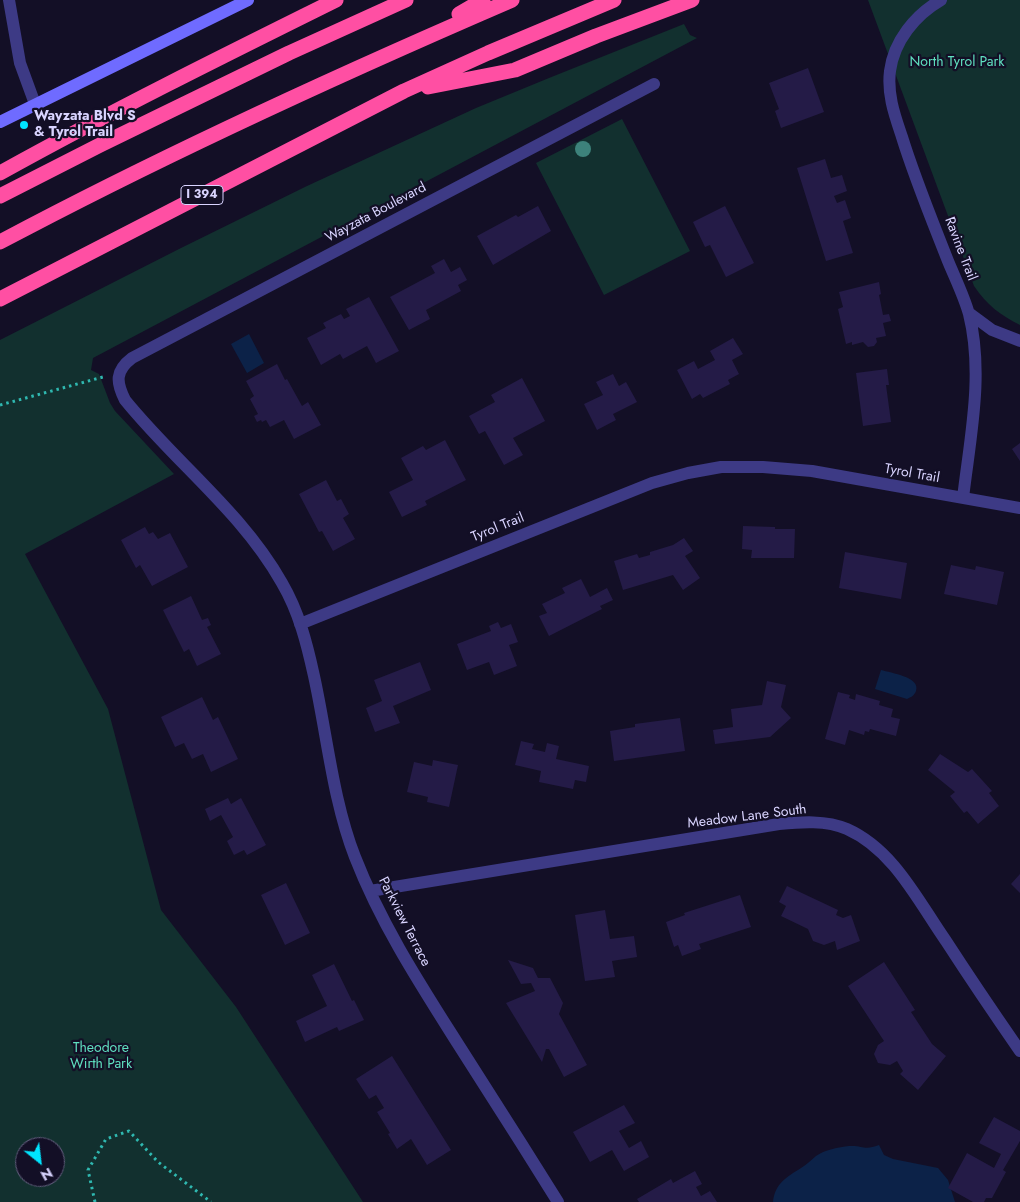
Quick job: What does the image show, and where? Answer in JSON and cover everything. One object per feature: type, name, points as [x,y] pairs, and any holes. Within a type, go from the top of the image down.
[{"type":"highway","points":[[0,173],[201,67],[336,0]]},
{"type":"highway","points":[[0,196],[289,53],[406,0]]},
{"type":"highway","points":[[381,56],[483,0]]},
{"type":"highway","points":[[0,242],[209,136],[381,56],[512,0]]},
{"type":"highway","name":"I 394","points":[[0,299],[404,91],[614,0]]},
{"type":"highway","points":[[404,91],[515,70],[596,36],[692,0]]},
{"type":"street","points":[[9,0],[20,63],[35,104]]},
{"type":"street","points":[[0,122],[248,0]]},
{"type":"street","name":"Ravine Trail","points":[[941,0],[930,6],[913,22],[896,50],[890,71],[891,103],[906,150],[968,313],[974,346],[976,374],[963,498]]},
{"type":"street","name":"Wayzata Boulevard","points":[[118,375],[123,365],[132,358],[654,84]]},
{"type":"street","points":[[968,313],[992,330],[1020,341]]},
{"type":"street","points":[[118,375],[120,389],[135,412],[224,504],[264,554],[283,584],[300,624]]},
{"type":"street","name":"Tyrol Trail","points":[[300,624],[644,486],[688,472],[721,467],[763,467],[812,471],[1020,508]]},
{"type":"street","name":"Parkview Terrace","points":[[300,624],[308,650],[342,820],[370,891],[388,931],[415,978],[558,1202]]},
{"type":"street","name":"Meadow Lane South","points":[[370,891],[780,824],[801,822],[826,824],[846,829],[869,842],[896,868],[1020,1051]]},
{"type":"path","points":[[0,405],[93,379],[118,375]]},
{"type":"path","points":[[95,1202],[88,1170],[106,1139],[129,1131],[158,1162],[211,1202]]},
{"type":"green space","name":"North Tyrol Park","points":[[868,0],[1020,0],[1020,325],[994,309],[974,286]]},
{"type":"green space","name":"Theodore Wirth Park","points":[[684,24],[690,35],[697,38],[93,358],[91,370],[99,374],[115,411],[174,474],[25,554],[108,709],[161,910],[236,1007],[363,1202],[0,1202],[0,340],[307,186],[476,108]]},
{"type":"green space","points":[[622,119],[690,251],[604,295],[536,163]]},
{"type":"water","points":[[249,334],[264,363],[247,373],[231,344]]},
{"type":"water","points":[[881,670],[910,679],[916,686],[916,691],[907,699],[875,689]]},
{"type":"water","points":[[879,1145],[884,1155],[893,1159],[938,1168],[948,1180],[955,1202],[773,1202],[779,1185],[819,1154],[845,1146],[870,1148]]},
{"type":"building","points":[[808,68],[824,112],[781,128],[775,111],[779,109],[769,83]]},
{"type":"building","points":[[825,159],[831,178],[842,175],[847,191],[834,196],[837,203],[845,200],[851,218],[843,221],[853,253],[826,261],[797,168]]},
{"type":"building","points":[[538,206],[551,231],[493,265],[477,236],[516,215],[518,217]]},
{"type":"building","points":[[725,206],[754,263],[726,277],[710,245],[705,247],[693,222]]},
{"type":"building","points":[[444,259],[451,272],[460,267],[467,280],[458,285],[461,291],[426,310],[430,319],[409,330],[390,297],[435,273],[431,266]]},
{"type":"building","points":[[879,282],[881,294],[879,295],[883,315],[889,314],[891,321],[883,323],[886,336],[876,338],[877,342],[874,346],[868,347],[863,342],[852,345],[852,342],[846,344],[838,309],[843,307],[839,292]]},
{"type":"building","points":[[369,297],[399,351],[376,363],[367,346],[343,359],[340,354],[321,365],[307,338],[326,328],[323,323],[341,314],[344,319],[350,316],[346,309]]},
{"type":"building","points":[[733,338],[743,354],[732,360],[739,374],[728,380],[730,384],[703,398],[700,394],[692,399],[677,370],[694,361],[698,369],[715,360],[710,351]]},
{"type":"building","points":[[277,364],[302,406],[308,402],[321,425],[294,439],[284,420],[270,427],[266,420],[257,422],[254,416],[258,414],[250,399],[254,396],[246,381]]},
{"type":"building","points":[[887,369],[889,385],[886,385],[891,422],[863,426],[856,373]]},
{"type":"building","points":[[613,374],[619,386],[626,382],[637,402],[613,414],[616,420],[597,430],[584,404],[603,395],[596,382]]},
{"type":"building","points":[[522,378],[545,421],[513,438],[523,455],[504,465],[485,431],[479,434],[469,416],[495,402],[491,395]]},
{"type":"building","points":[[445,440],[466,480],[425,501],[427,505],[402,517],[389,492],[413,480],[401,458],[423,446],[426,450]]},
{"type":"building","points":[[1020,443],[1020,461],[1012,449]]},
{"type":"building","points":[[326,480],[337,501],[341,499],[349,514],[343,518],[355,539],[333,551],[322,531],[319,532],[299,494]]},
{"type":"building","points":[[743,526],[795,529],[794,558],[751,558],[752,550],[742,549]]},
{"type":"building","points":[[145,527],[149,534],[153,532],[158,539],[170,533],[188,567],[152,586],[140,565],[136,568],[121,540]]},
{"type":"building","points":[[684,538],[693,551],[685,556],[700,578],[683,590],[673,575],[623,590],[614,561],[637,554],[639,558],[650,555],[650,552],[673,545]]},
{"type":"building","points":[[845,552],[907,563],[901,599],[839,588]]},
{"type":"building","points":[[951,565],[975,570],[976,566],[1004,572],[997,605],[944,594]]},
{"type":"building","points":[[581,579],[590,597],[607,588],[613,600],[600,606],[602,609],[549,636],[539,616],[547,613],[542,604],[565,593],[562,588]]},
{"type":"building","points":[[191,596],[202,620],[208,618],[211,625],[207,627],[221,654],[197,666],[189,649],[184,652],[163,610]]},
{"type":"building","points":[[498,622],[501,628],[511,624],[518,642],[509,645],[517,666],[494,675],[489,662],[467,670],[457,644],[491,631],[489,626]]},
{"type":"building","points":[[420,662],[431,690],[393,706],[400,723],[375,732],[366,708],[382,701],[374,680]]},
{"type":"building","points":[[767,681],[786,685],[781,707],[791,718],[770,737],[715,744],[713,730],[733,727],[731,709],[762,705]]},
{"type":"building","points":[[838,692],[850,695],[849,698],[855,700],[856,694],[880,701],[879,705],[893,709],[891,717],[900,719],[896,736],[870,729],[869,732],[865,731],[864,735],[849,730],[845,745],[825,739]]},
{"type":"building","points":[[202,697],[213,720],[218,717],[238,759],[211,772],[203,754],[192,759],[184,743],[175,747],[161,717]]},
{"type":"building","points":[[680,718],[685,751],[614,761],[610,731],[635,727],[635,724]]},
{"type":"building","points":[[521,741],[534,744],[532,749],[545,752],[547,743],[559,746],[556,759],[589,766],[586,782],[575,780],[573,789],[539,782],[541,771],[515,765]]},
{"type":"building","points":[[940,754],[968,772],[972,769],[992,791],[989,793],[999,806],[978,824],[967,811],[964,813],[950,796],[955,792],[928,770]]},
{"type":"building","points":[[433,760],[458,765],[449,807],[427,802],[428,797],[407,792],[414,762],[432,766]]},
{"type":"building","points":[[228,798],[231,804],[241,798],[266,845],[247,855],[244,850],[234,855],[227,841],[233,837],[221,815],[210,821],[205,809]]},
{"type":"building","points":[[1020,874],[1020,893],[1011,884]]},
{"type":"building","points":[[286,883],[310,933],[285,945],[261,895]]},
{"type":"building","points":[[787,886],[838,910],[836,915],[843,918],[851,915],[860,941],[837,950],[835,941],[824,945],[813,941],[808,929],[781,916],[786,906],[779,902]]},
{"type":"building","points":[[740,895],[751,927],[699,944],[701,949],[682,956],[678,945],[674,947],[666,922],[685,915],[684,913]]},
{"type":"building","points":[[605,910],[610,939],[634,936],[637,957],[612,961],[615,977],[585,981],[575,915]]},
{"type":"building","points":[[508,960],[533,968],[538,978],[550,978],[563,1003],[559,1014],[587,1065],[564,1077],[549,1049],[546,1049],[542,1062],[506,1003],[535,991],[531,983],[521,984]]},
{"type":"building","points":[[884,962],[915,1010],[911,1012],[932,1044],[946,1056],[918,1090],[900,1074],[903,1071],[897,1061],[890,1065],[878,1063],[874,1054],[878,1045],[884,1041],[848,986]]},
{"type":"building","points":[[334,964],[352,1001],[354,1000],[364,1020],[339,1031],[337,1027],[305,1042],[296,1021],[327,1006],[312,975]]},
{"type":"building","points":[[392,1056],[451,1150],[427,1165],[411,1139],[397,1149],[377,1112],[384,1108],[376,1095],[369,1099],[356,1079]]},
{"type":"building","points":[[624,1105],[635,1123],[619,1131],[629,1148],[641,1141],[649,1157],[624,1171],[612,1150],[590,1162],[573,1132]]},
{"type":"building","points":[[994,1117],[1020,1131],[1020,1141],[1003,1170],[1006,1172],[992,1198],[986,1198],[984,1202],[973,1202],[948,1188],[967,1153],[994,1168],[1001,1154],[979,1143]]},
{"type":"building","points":[[695,1171],[702,1184],[696,1187],[701,1196],[710,1191],[717,1202],[639,1202],[637,1199],[671,1179],[673,1183]]},
{"type":"place","name":"Wayzata Blvd S & Tyrol Trail","points":[[24,125]]}]
